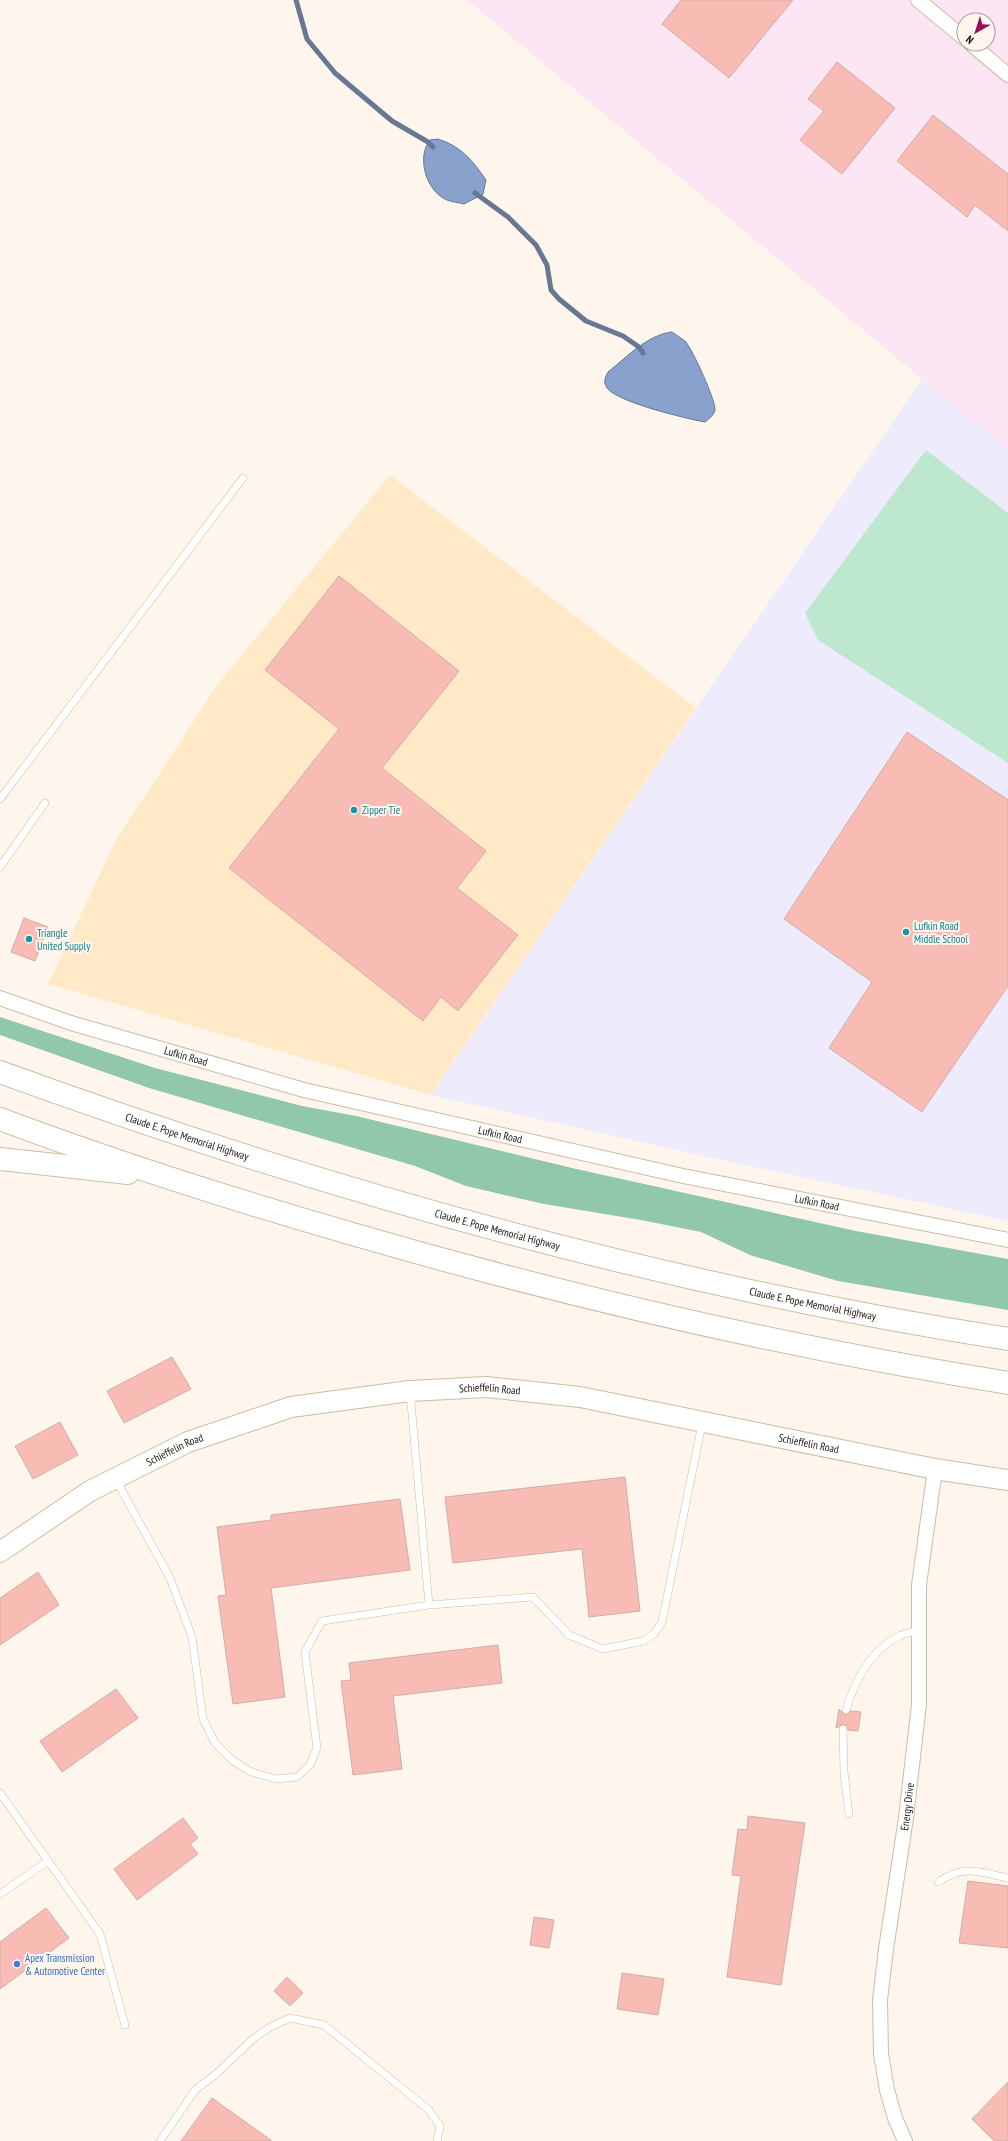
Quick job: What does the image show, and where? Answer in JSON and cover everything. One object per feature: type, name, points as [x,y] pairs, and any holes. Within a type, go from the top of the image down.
[{"type":"highway","name":"Claude E. Pope Memorial Highway","points":[[0,1072],[155,1128],[264,1163],[350,1189],[494,1229],[680,1275],[814,1303],[1008,1339]]},
{"type":"highway","points":[[0,1119],[161,1176],[430,1257],[616,1305],[758,1337],[932,1371],[1008,1383]]},
{"type":"highway","points":[[0,1159],[161,1176]]},
{"type":"street","points":[[918,0],[956,31]]},
{"type":"street","points":[[981,52],[1008,75]]},
{"type":"street","name":"Lufkin Road","points":[[0,998],[78,1026],[304,1090],[683,1176],[1008,1240]]},
{"type":"street","name":"Schieffelin Road","points":[[0,1551],[90,1491],[188,1442],[291,1407],[410,1391],[486,1387],[580,1397],[935,1469],[1008,1480]]},
{"type":"street","name":"Energy Drive","points":[[905,2141],[895,2118],[887,2090],[881,2054],[879,2021],[886,1949],[906,1818],[920,1704],[919,1585],[935,1469]]},
{"type":"lane","points":[[0,799],[243,478]]},
{"type":"lane","points":[[0,867],[44,803]]},
{"type":"lane","points":[[410,1391],[429,1605]]},
{"type":"lane","points":[[115,1478],[170,1578],[192,1637],[203,1719],[215,1743],[232,1760],[251,1772],[276,1779],[297,1777],[310,1765],[317,1748],[305,1652],[322,1621],[429,1605],[533,1597],[569,1635],[604,1649],[643,1641],[654,1634],[662,1622],[702,1422]]},
{"type":"lane","points":[[846,1710],[852,1691],[865,1666],[882,1648],[901,1635],[919,1631]]},
{"type":"lane","points":[[843,1729],[844,1772],[849,1814]]},
{"type":"lane","points":[[0,1793],[3,1803],[48,1861],[100,1934],[125,2025]]},
{"type":"lane","points":[[0,1894],[48,1861]]},
{"type":"lane","points":[[938,1882],[952,1873],[972,1870],[1008,1878]]},
{"type":"lane","points":[[160,2141],[196,2089],[215,2075],[253,2039],[270,2027],[290,2018],[324,2025],[429,2110],[440,2126],[437,2141]]},
{"type":"shaded area","points":[[467,0],[1008,0],[1008,450],[922,379]]},
{"type":"shaded area","points":[[922,379],[1008,450],[1008,1221],[717,1159],[431,1095]]},
{"type":"shaded area","points":[[390,475],[696,708],[431,1095],[48,984],[116,840],[218,684]]},
{"type":"green space","points":[[926,450],[1008,513],[1008,763],[818,640],[805,613]]},
{"type":"green space","points":[[0,1017],[155,1068],[302,1106],[356,1116],[572,1168],[856,1231],[1008,1259],[1008,1310],[838,1281],[750,1255],[701,1232],[641,1220],[544,1204],[466,1186],[415,1166],[149,1088],[0,1035]]},
{"type":"water","points":[[438,139],[460,150],[476,167],[486,180],[483,194],[464,204],[443,198],[432,187],[425,171],[424,154],[430,140]]},
{"type":"water","points":[[672,332],[685,341],[693,353],[712,396],[715,410],[710,418],[705,422],[668,413],[621,398],[611,392],[605,384],[605,379],[608,372],[638,348],[654,337]]},
{"type":"building","points":[[681,0],[793,0],[729,78],[662,24]]},
{"type":"building","points":[[837,62],[895,108],[842,174],[800,140],[824,111],[808,99]]},
{"type":"building","points":[[933,115],[1008,174],[1008,231],[975,205],[967,217],[897,161]]},
{"type":"building","name":"Zipper Tie","points":[[339,576],[459,671],[382,768],[486,851],[457,888],[518,935],[458,1011],[441,997],[423,1021],[229,868],[339,729],[265,670]]},
{"type":"building","name":"Lufkin Road Middle School","points":[[907,732],[1008,800],[1008,986],[922,1112],[829,1048],[872,982],[784,919]]},
{"type":"building","name":"Triangle United Supply","points":[[24,918],[48,927],[35,961],[11,952]]},
{"type":"building","points":[[172,1357],[191,1389],[124,1423],[107,1391]]},
{"type":"building","points":[[60,1422],[78,1455],[33,1479],[15,1446]]},
{"type":"building","points":[[625,1477],[640,1611],[589,1617],[582,1549],[453,1563],[445,1497]]},
{"type":"building","points":[[400,1499],[410,1570],[271,1588],[285,1697],[233,1704],[218,1596],[226,1595],[217,1527],[271,1520],[271,1515]]},
{"type":"building","points":[[38,1572],[59,1605],[0,1645],[0,1598]]},
{"type":"building","points":[[498,1645],[502,1683],[393,1696],[402,1769],[353,1775],[341,1681],[351,1680],[349,1663]]},
{"type":"building","points":[[116,1689],[138,1718],[62,1772],[40,1741]]},
{"type":"building","points":[[839,1709],[845,1715],[851,1711],[861,1712],[858,1731],[848,1730],[847,1726],[843,1724],[836,1728]]},
{"type":"building","points":[[748,1816],[805,1823],[781,1985],[727,1977],[741,1876],[732,1875],[738,1829],[747,1830]]},
{"type":"building","points":[[183,1818],[198,1838],[190,1844],[198,1854],[137,1900],[114,1869]]},
{"type":"building","points":[[968,1881],[1008,1886],[1008,1948],[959,1943]]},
{"type":"building","name":"Apex Transmission & Automotive Center","points":[[46,1908],[69,1938],[0,1989],[0,1942]]},
{"type":"building","points":[[534,1917],[554,1920],[549,1948],[530,1945]]},
{"type":"building","points":[[622,1973],[664,1979],[658,2015],[617,2009]]},
{"type":"building","points":[[287,1977],[303,1993],[290,2006],[274,1991]]},
{"type":"building","points":[[1008,2082],[1008,2141],[994,2141],[972,2119]]},
{"type":"building","points":[[212,2098],[272,2141],[181,2141]]},
{"type":"waterway","points":[[296,0],[307,39],[335,73],[392,121],[428,142],[433,147]]},
{"type":"waterway","points":[[475,193],[508,217],[536,245],[547,265],[551,290],[559,299],[586,321],[623,336],[639,347],[643,353]]},
{"type":"place","name":"Zipper Tie","points":[[354,810]]},
{"type":"place","name":"Lufkin Road Middle School","points":[[906,932]]},
{"type":"place","name":"Triangle United Supply","points":[[29,939]]},
{"type":"place","name":"Apex Transmission & Automotive Center","points":[[17,1964]]}]
